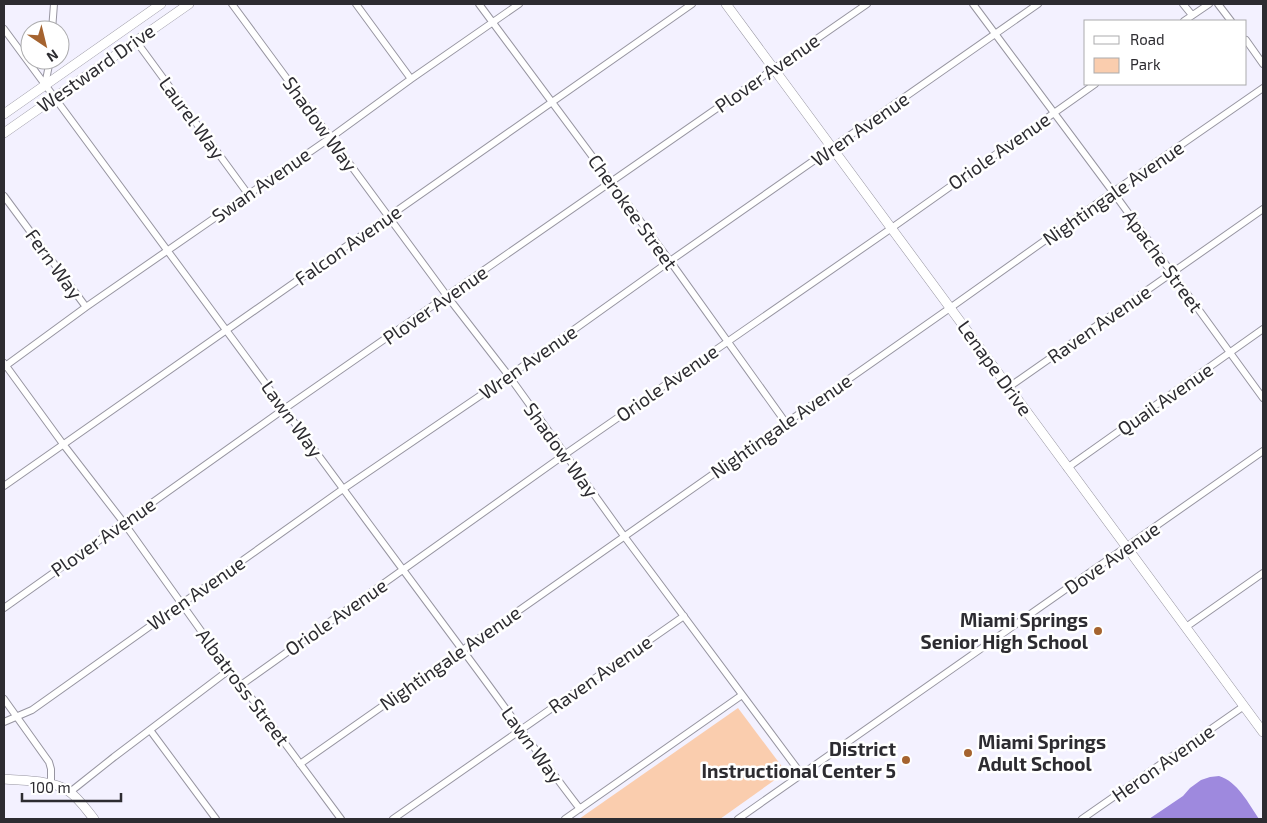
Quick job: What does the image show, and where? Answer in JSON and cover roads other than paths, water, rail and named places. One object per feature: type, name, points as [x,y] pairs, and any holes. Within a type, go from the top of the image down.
[{"type":"street","points":[[53,20],[54,4]]},
{"type":"street","name":"Westward Drive","points":[[4,114],[161,4]]},
{"type":"street","name":"Westward Drive","points":[[4,133],[189,4]]},
{"type":"street","name":"Shadow Way","points":[[232,4],[447,296],[509,376],[564,455],[802,775]]},
{"type":"street","points":[[356,4],[411,79]]},
{"type":"street","name":"Cherokee Street","points":[[479,4],[670,261],[786,423]]},
{"type":"street","name":"Swan Avenue","points":[[5,365],[519,4]]},
{"type":"street","name":"Falcon Avenue","points":[[4,486],[692,4]]},
{"type":"street","name":"Lenape Drive","points":[[726,4],[1263,732]]},
{"type":"street","name":"Plover Avenue","points":[[4,608],[284,409],[867,4]]},
{"type":"street","name":"Apache Street","points":[[973,4],[1263,398]]},
{"type":"street","name":"Wren Avenue","points":[[4,722],[32,710],[343,489],[509,376],[1038,4]]},
{"type":"street","points":[[1184,4],[1192,15]]},
{"type":"street","points":[[1185,20],[1209,4]]},
{"type":"street","points":[[1218,4],[1230,20]]},
{"type":"street","name":"Lawn Way","points":[[4,29],[580,809]]},
{"type":"street","name":"Laurel Way","points":[[136,41],[248,194]]},
{"type":"street","points":[[1247,41],[1263,64]]},
{"type":"street","points":[[45,85],[48,70]]},
{"type":"street","name":"Oriole Avenue","points":[[241,685],[564,455],[1094,85]]},
{"type":"street","name":"Nightingale Avenue","points":[[300,764],[1263,88]]},
{"type":"street","name":"Fern Way","points":[[4,196],[86,307]]},
{"type":"street","name":"Raven Avenue","points":[[1009,386],[1263,209]]},
{"type":"street","name":"Quail Avenue","points":[[1067,468],[1263,330]]},
{"type":"street","name":"Albatross Street","points":[[5,365],[341,819]]},
{"type":"street","name":"Dove Avenue","points":[[738,819],[1263,451]]},
{"type":"street","points":[[1186,627],[1263,573]]},
{"type":"street","name":"Raven Avenue","points":[[393,819],[684,616]]},
{"type":"street","points":[[70,792],[229,670]]},
{"type":"street","points":[[564,819],[742,695]]},
{"type":"street","points":[[4,699],[49,762],[52,774],[51,784]]},
{"type":"street","name":"Heron Avenue","points":[[1082,819],[1244,706]]},
{"type":"street","points":[[150,730],[216,819]]},
{"type":"street","points":[[4,779],[51,784],[62,788],[70,792],[94,819]]},
{"type":"place","name":"Miami Springs Senior High School","points":[[1098,631]]},
{"type":"place","name":"Miami Springs Adult School","points":[[968,753]]},
{"type":"place","name":"District Instructional Center 5","points":[[906,760]]}]
